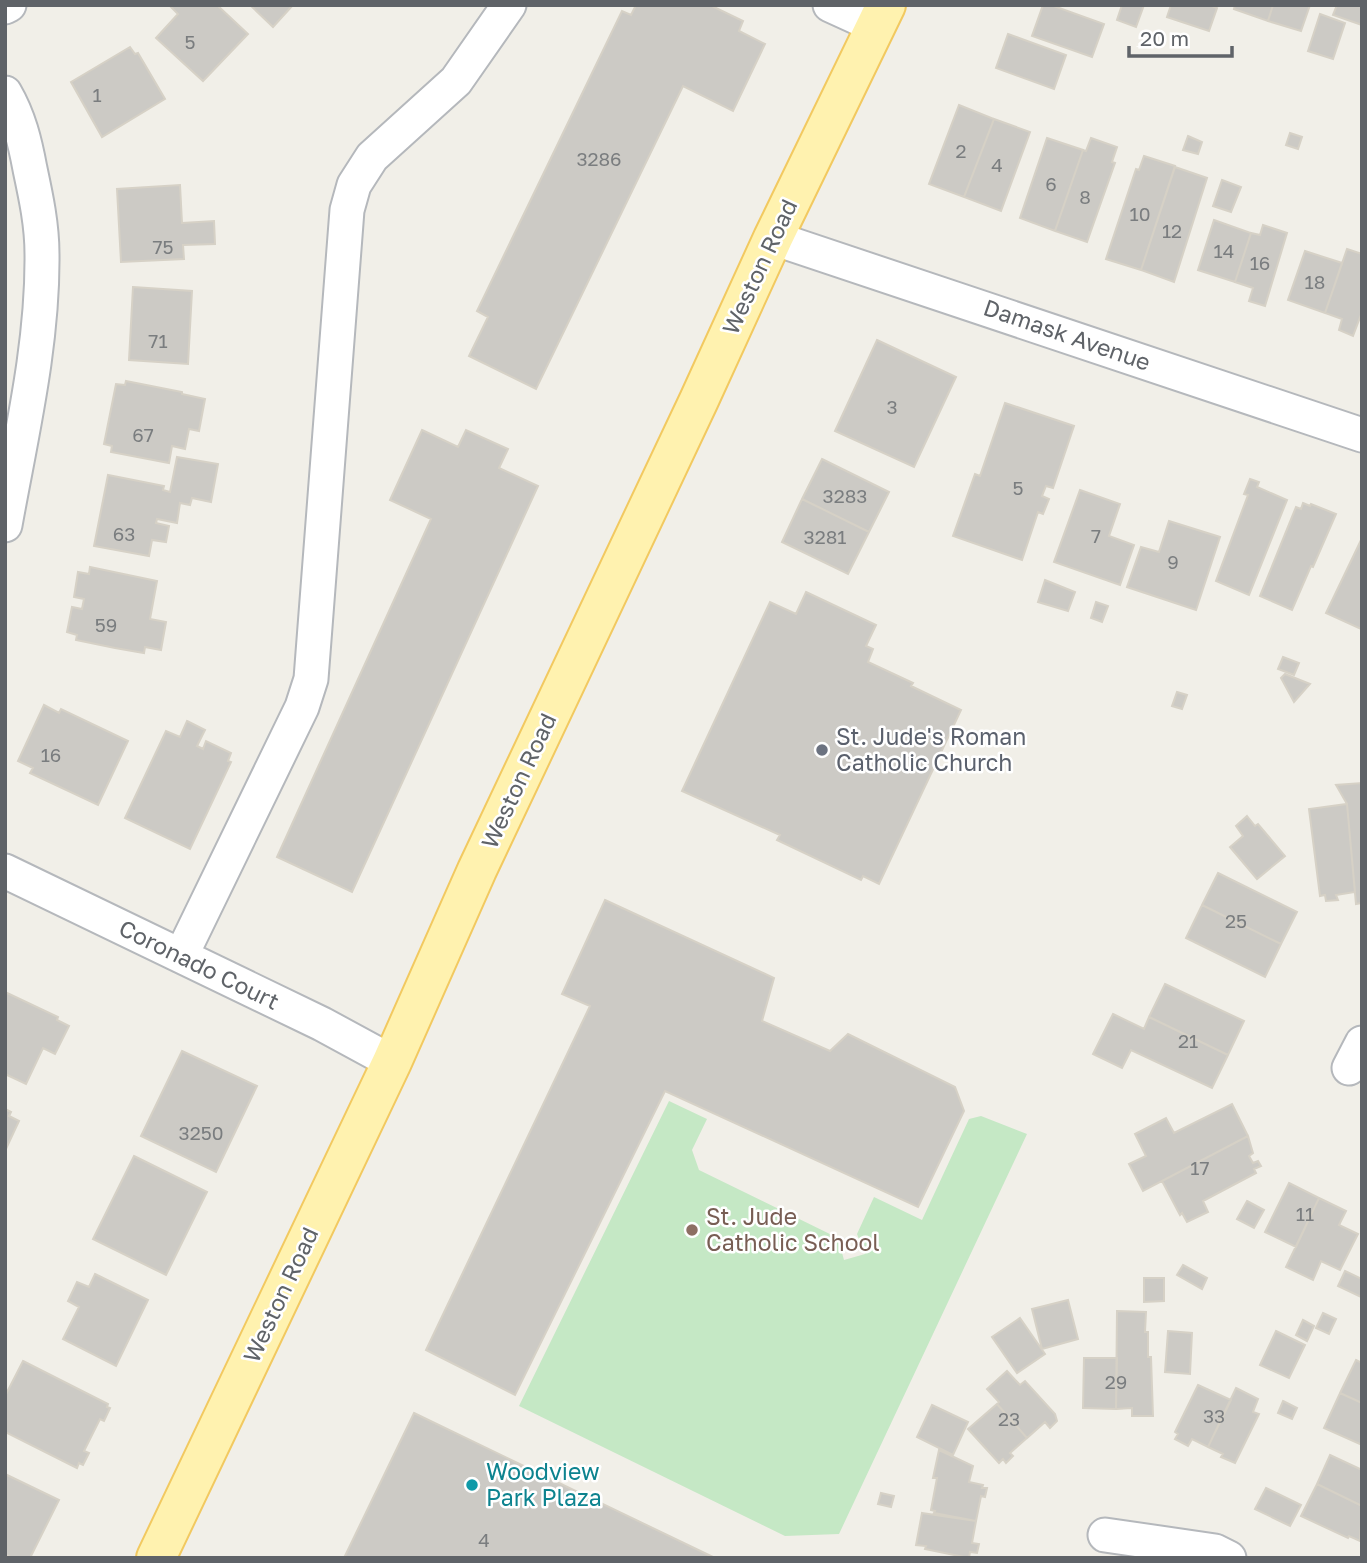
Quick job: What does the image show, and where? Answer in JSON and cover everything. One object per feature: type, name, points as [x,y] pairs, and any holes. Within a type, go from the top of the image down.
[{"type":"main road","name":"Weston Road","points":[[156,1558],[392,1062],[477,870],[699,400],[772,238],[881,16]]},
{"type":"street","points":[[181,956],[302,708],[311,680],[347,210],[354,185],[372,157],[456,81],[509,5]]},
{"type":"street","points":[[830,5],[881,16]]},
{"type":"street","points":[[5,93],[17,113],[28,159],[38,206],[42,254],[38,339],[5,526]]},
{"type":"street","name":"Damask Avenue","points":[[772,238],[1362,435]]},
{"type":"street","name":"Coronado Court","points":[[5,871],[322,1024],[392,1062]]},
{"type":"street","points":[[1105,1535],[1215,1551],[1229,1558]]},
{"type":"green space","points":[[669,1101],[707,1119],[692,1150],[699,1170],[838,1238],[844,1260],[865,1254],[857,1234],[874,1197],[922,1220],[969,1119],[981,1116],[1027,1134],[839,1534],[785,1536],[519,1406]]},
{"type":"building","points":[[169,5],[217,5],[248,34],[203,81],[156,38],[178,14]]},
{"type":"building","points":[[250,5],[293,5],[273,27]]},
{"type":"building","points":[[636,5],[710,5],[743,21],[739,31],[765,44],[733,111],[683,86],[536,389],[469,356],[488,317],[477,311],[622,11],[631,15]]},
{"type":"building","points":[[1043,5],[1051,5],[1104,24],[1092,57],[1032,36]]},
{"type":"building","points":[[1122,5],[1144,5],[1136,27],[1117,20]]},
{"type":"building","points":[[1171,5],[1209,5],[1217,8],[1209,31],[1167,17]]},
{"type":"building","points":[[1235,5],[1273,5],[1268,21],[1234,9]]},
{"type":"building","points":[[1273,5],[1310,5],[1301,31],[1268,21]]},
{"type":"building","points":[[1337,5],[1362,5],[1362,25],[1333,15]]},
{"type":"building","points":[[1320,14],[1345,23],[1333,59],[1308,51]]},
{"type":"building","points":[[1008,34],[1066,55],[1054,89],[996,68]]},
{"type":"building","points":[[130,47],[135,54],[138,53],[165,99],[102,137],[71,82]]},
{"type":"building","points":[[959,105],[994,119],[964,197],[929,184]]},
{"type":"building","points":[[994,119],[1030,132],[1001,211],[964,197]]},
{"type":"building","points":[[1290,133],[1302,137],[1298,149],[1286,145]]},
{"type":"building","points":[[1188,136],[1202,142],[1198,154],[1183,150]]},
{"type":"building","points":[[1047,138],[1083,150],[1055,231],[1020,218]]},
{"type":"building","points":[[1091,138],[1117,147],[1112,162],[1115,163],[1087,242],[1055,231],[1083,150],[1086,151]]},
{"type":"building","points":[[1144,156],[1175,166],[1141,270],[1106,259],[1136,169],[1139,170]]},
{"type":"building","points":[[1175,167],[1207,178],[1174,282],[1141,270]]},
{"type":"building","points":[[1222,180],[1241,187],[1231,212],[1213,206]]},
{"type":"building","points":[[180,185],[182,223],[214,221],[215,244],[183,245],[184,259],[121,262],[117,189]]},
{"type":"building","points":[[1214,220],[1251,233],[1235,282],[1198,270]]},
{"type":"building","points":[[1263,225],[1287,233],[1265,306],[1249,301],[1253,288],[1235,282],[1251,233],[1260,235]]},
{"type":"building","points":[[1347,249],[1362,254],[1362,312],[1353,336],[1339,330],[1342,319],[1325,313]]},
{"type":"building","points":[[1305,251],[1342,263],[1325,313],[1288,300]]},
{"type":"building","points":[[133,287],[192,291],[188,364],[129,360]]},
{"type":"building","points":[[877,340],[956,377],[914,467],[835,431]]},
{"type":"building","points":[[126,381],[205,399],[199,431],[189,429],[185,449],[172,446],[169,463],[111,452],[112,446],[104,444],[116,384],[125,385]]},
{"type":"building","points":[[1005,403],[1074,426],[1053,488],[1046,486],[1042,496],[1049,499],[1043,514],[1038,512],[1022,560],[953,536],[975,474],[980,476]]},
{"type":"building","points":[[422,430],[458,447],[466,430],[508,449],[499,468],[538,486],[352,892],[277,857],[431,519],[390,500]]},
{"type":"building","points":[[177,457],[218,464],[211,502],[192,498],[190,505],[180,503],[177,523],[157,519],[156,523],[169,526],[166,542],[152,540],[149,556],[94,546],[108,475],[164,486],[163,490],[170,492]]},
{"type":"building","points":[[822,459],[889,492],[869,532],[802,499]]},
{"type":"building","points":[[1250,479],[1259,482],[1257,487],[1287,500],[1249,595],[1216,581],[1248,495],[1244,494]]},
{"type":"building","points":[[1080,490],[1120,504],[1109,536],[1134,545],[1120,585],[1054,562]]},
{"type":"building","points":[[802,499],[869,532],[848,574],[782,542]]},
{"type":"building","points":[[1303,503],[1336,514],[1292,610],[1260,596],[1296,507],[1301,509]]},
{"type":"building","points":[[1169,521],[1220,537],[1196,610],[1127,587],[1141,547],[1159,552]]},
{"type":"building","points":[[1362,538],[1362,627],[1361,629],[1326,613]]},
{"type":"building","points":[[90,567],[157,581],[150,619],[166,622],[161,650],[145,647],[144,653],[115,648],[76,640],[77,635],[67,632],[72,607],[82,609],[84,599],[74,597],[78,572],[89,574]]},
{"type":"building","points":[[1045,580],[1075,592],[1068,611],[1038,602]]},
{"type":"building","name":"St. Jude's Roman Catholic Church","points":[[806,592],[876,625],[866,646],[873,649],[868,662],[961,710],[879,884],[863,876],[861,880],[777,840],[780,835],[682,791],[770,602],[796,614]]},
{"type":"building","points":[[1096,602],[1108,606],[1102,622],[1091,618]]},
{"type":"building","points":[[1283,657],[1299,663],[1294,675],[1278,669]]},
{"type":"building","points":[[1285,674],[1310,684],[1294,702],[1281,678]]},
{"type":"building","points":[[1177,692],[1187,695],[1182,709],[1172,706]]},
{"type":"building","points":[[44,705],[59,713],[61,709],[128,741],[98,805],[30,773],[33,768],[18,761]]},
{"type":"building","points":[[187,721],[205,730],[197,746],[203,749],[206,741],[231,753],[228,761],[231,762],[190,849],[125,818],[166,731],[180,737]]},
{"type":"building","points":[[1362,783],[1362,903],[1356,904],[1347,804],[1336,785]]},
{"type":"building","points":[[1347,804],[1355,892],[1336,895],[1338,900],[1326,901],[1325,895],[1320,896],[1309,809]]},
{"type":"building","points":[[1247,816],[1255,826],[1258,824],[1285,856],[1257,879],[1230,847],[1243,836],[1236,826]]},
{"type":"building","points":[[1218,873],[1297,912],[1281,944],[1202,905]]},
{"type":"building","points":[[605,900],[774,978],[762,1021],[830,1051],[848,1034],[955,1087],[964,1111],[918,1207],[665,1091],[515,1395],[426,1350],[590,1006],[562,994]]},
{"type":"building","points":[[1202,905],[1281,944],[1265,977],[1186,938]]},
{"type":"building","points":[[1165,984],[1244,1021],[1228,1055],[1149,1017]]},
{"type":"building","points":[[5,992],[58,1017],[57,1020],[69,1026],[55,1054],[43,1048],[26,1084],[5,1074]]},
{"type":"building","points":[[1113,1014],[1144,1029],[1149,1017],[1228,1055],[1212,1088],[1131,1050],[1122,1068],[1093,1054]]},
{"type":"building","points":[[182,1051],[257,1086],[216,1172],[141,1136]]},
{"type":"building","points":[[1232,1104],[1248,1136],[1143,1191],[1129,1164],[1146,1156],[1135,1134],[1166,1118],[1174,1133]]},
{"type":"building","points":[[5,1109],[11,1112],[9,1116],[19,1121],[5,1151]]},
{"type":"building","points":[[1248,1136],[1253,1153],[1249,1156],[1253,1163],[1258,1161],[1261,1166],[1254,1169],[1256,1173],[1203,1201],[1208,1212],[1187,1222],[1182,1213],[1180,1215],[1162,1181]]},
{"type":"building","points":[[134,1156],[207,1192],[166,1275],[93,1239]]},
{"type":"building","points":[[1289,1183],[1319,1198],[1296,1247],[1265,1232]]},
{"type":"building","points":[[1319,1198],[1346,1211],[1339,1225],[1358,1234],[1340,1270],[1321,1261],[1313,1280],[1286,1267]]},
{"type":"building","points":[[1247,1201],[1264,1210],[1254,1228],[1237,1219]]},
{"type":"building","points":[[1183,1265],[1207,1278],[1202,1289],[1177,1275]]},
{"type":"building","points":[[1345,1271],[1362,1279],[1361,1297],[1338,1286]]},
{"type":"building","points":[[95,1274],[148,1300],[116,1366],[63,1339],[79,1307],[68,1301],[77,1282],[89,1287]]},
{"type":"building","points":[[1144,1278],[1164,1278],[1164,1301],[1144,1302]]},
{"type":"building","points":[[1068,1300],[1078,1339],[1042,1349],[1032,1309]]},
{"type":"building","points":[[1117,1311],[1146,1312],[1145,1332],[1148,1332],[1148,1357],[1151,1357],[1153,1416],[1132,1416],[1132,1408],[1116,1409]]},
{"type":"building","points":[[1323,1313],[1336,1319],[1329,1334],[1316,1328]]},
{"type":"building","points":[[1020,1318],[1045,1354],[1017,1373],[992,1337]]},
{"type":"building","points":[[1303,1320],[1314,1326],[1307,1341],[1296,1335]]},
{"type":"building","points":[[1168,1331],[1192,1333],[1190,1374],[1165,1372]]},
{"type":"building","points":[[1276,1331],[1305,1345],[1289,1378],[1260,1365]]},
{"type":"building","points":[[1084,1358],[1117,1358],[1116,1409],[1083,1408]]},
{"type":"building","points":[[1356,1360],[1362,1363],[1362,1403],[1340,1393]]},
{"type":"building","points":[[23,1361],[108,1404],[107,1407],[110,1408],[104,1421],[100,1419],[84,1451],[89,1453],[83,1465],[79,1463],[77,1468],[5,1432],[5,1396]]},
{"type":"building","points":[[1007,1371],[1020,1385],[1025,1381],[1055,1414],[1057,1421],[1050,1428],[1045,1422],[1027,1438],[997,1404],[999,1402],[987,1389]]},
{"type":"building","points":[[1198,1385],[1231,1400],[1208,1447],[1192,1439],[1188,1446],[1175,1439],[1178,1434],[1175,1432]]},
{"type":"building","points":[[1236,1388],[1258,1399],[1253,1412],[1259,1414],[1235,1463],[1208,1447]]},
{"type":"building","points":[[1340,1393],[1362,1403],[1362,1445],[1324,1428]]},
{"type":"building","points":[[1283,1401],[1297,1408],[1292,1419],[1278,1413]]},
{"type":"building","points":[[997,1404],[1027,1438],[1010,1453],[1013,1456],[1006,1463],[1003,1459],[999,1463],[968,1429]]},
{"type":"building","points":[[932,1405],[968,1422],[953,1455],[917,1437]]},
{"type":"building","name":"Woodview Park Plaza","points":[[414,1413],[715,1558],[344,1558]]},
{"type":"building","points":[[939,1450],[973,1466],[969,1482],[987,1488],[985,1497],[981,1496],[976,1521],[934,1513],[935,1511],[931,1510],[937,1478],[933,1478]]},
{"type":"building","points":[[1330,1455],[1362,1470],[1362,1506],[1317,1484]]},
{"type":"building","points":[[5,1474],[59,1500],[30,1558],[12,1558],[5,1554]]},
{"type":"building","points":[[1317,1484],[1362,1506],[1360,1541],[1301,1516]]},
{"type":"building","points":[[1266,1488],[1301,1505],[1290,1526],[1255,1509]]},
{"type":"building","points":[[881,1493],[894,1496],[891,1507],[878,1504]]},
{"type":"building","points":[[922,1513],[976,1521],[972,1543],[979,1544],[977,1553],[970,1552],[969,1558],[916,1545]]},
{"type":"place","name":"St. Jude's Roman Catholic Church","points":[[822,750]]},
{"type":"place","name":"St. Jude Catholic School","points":[[692,1230]]},
{"type":"place","name":"Woodview Park Plaza","points":[[472,1485]]}]
